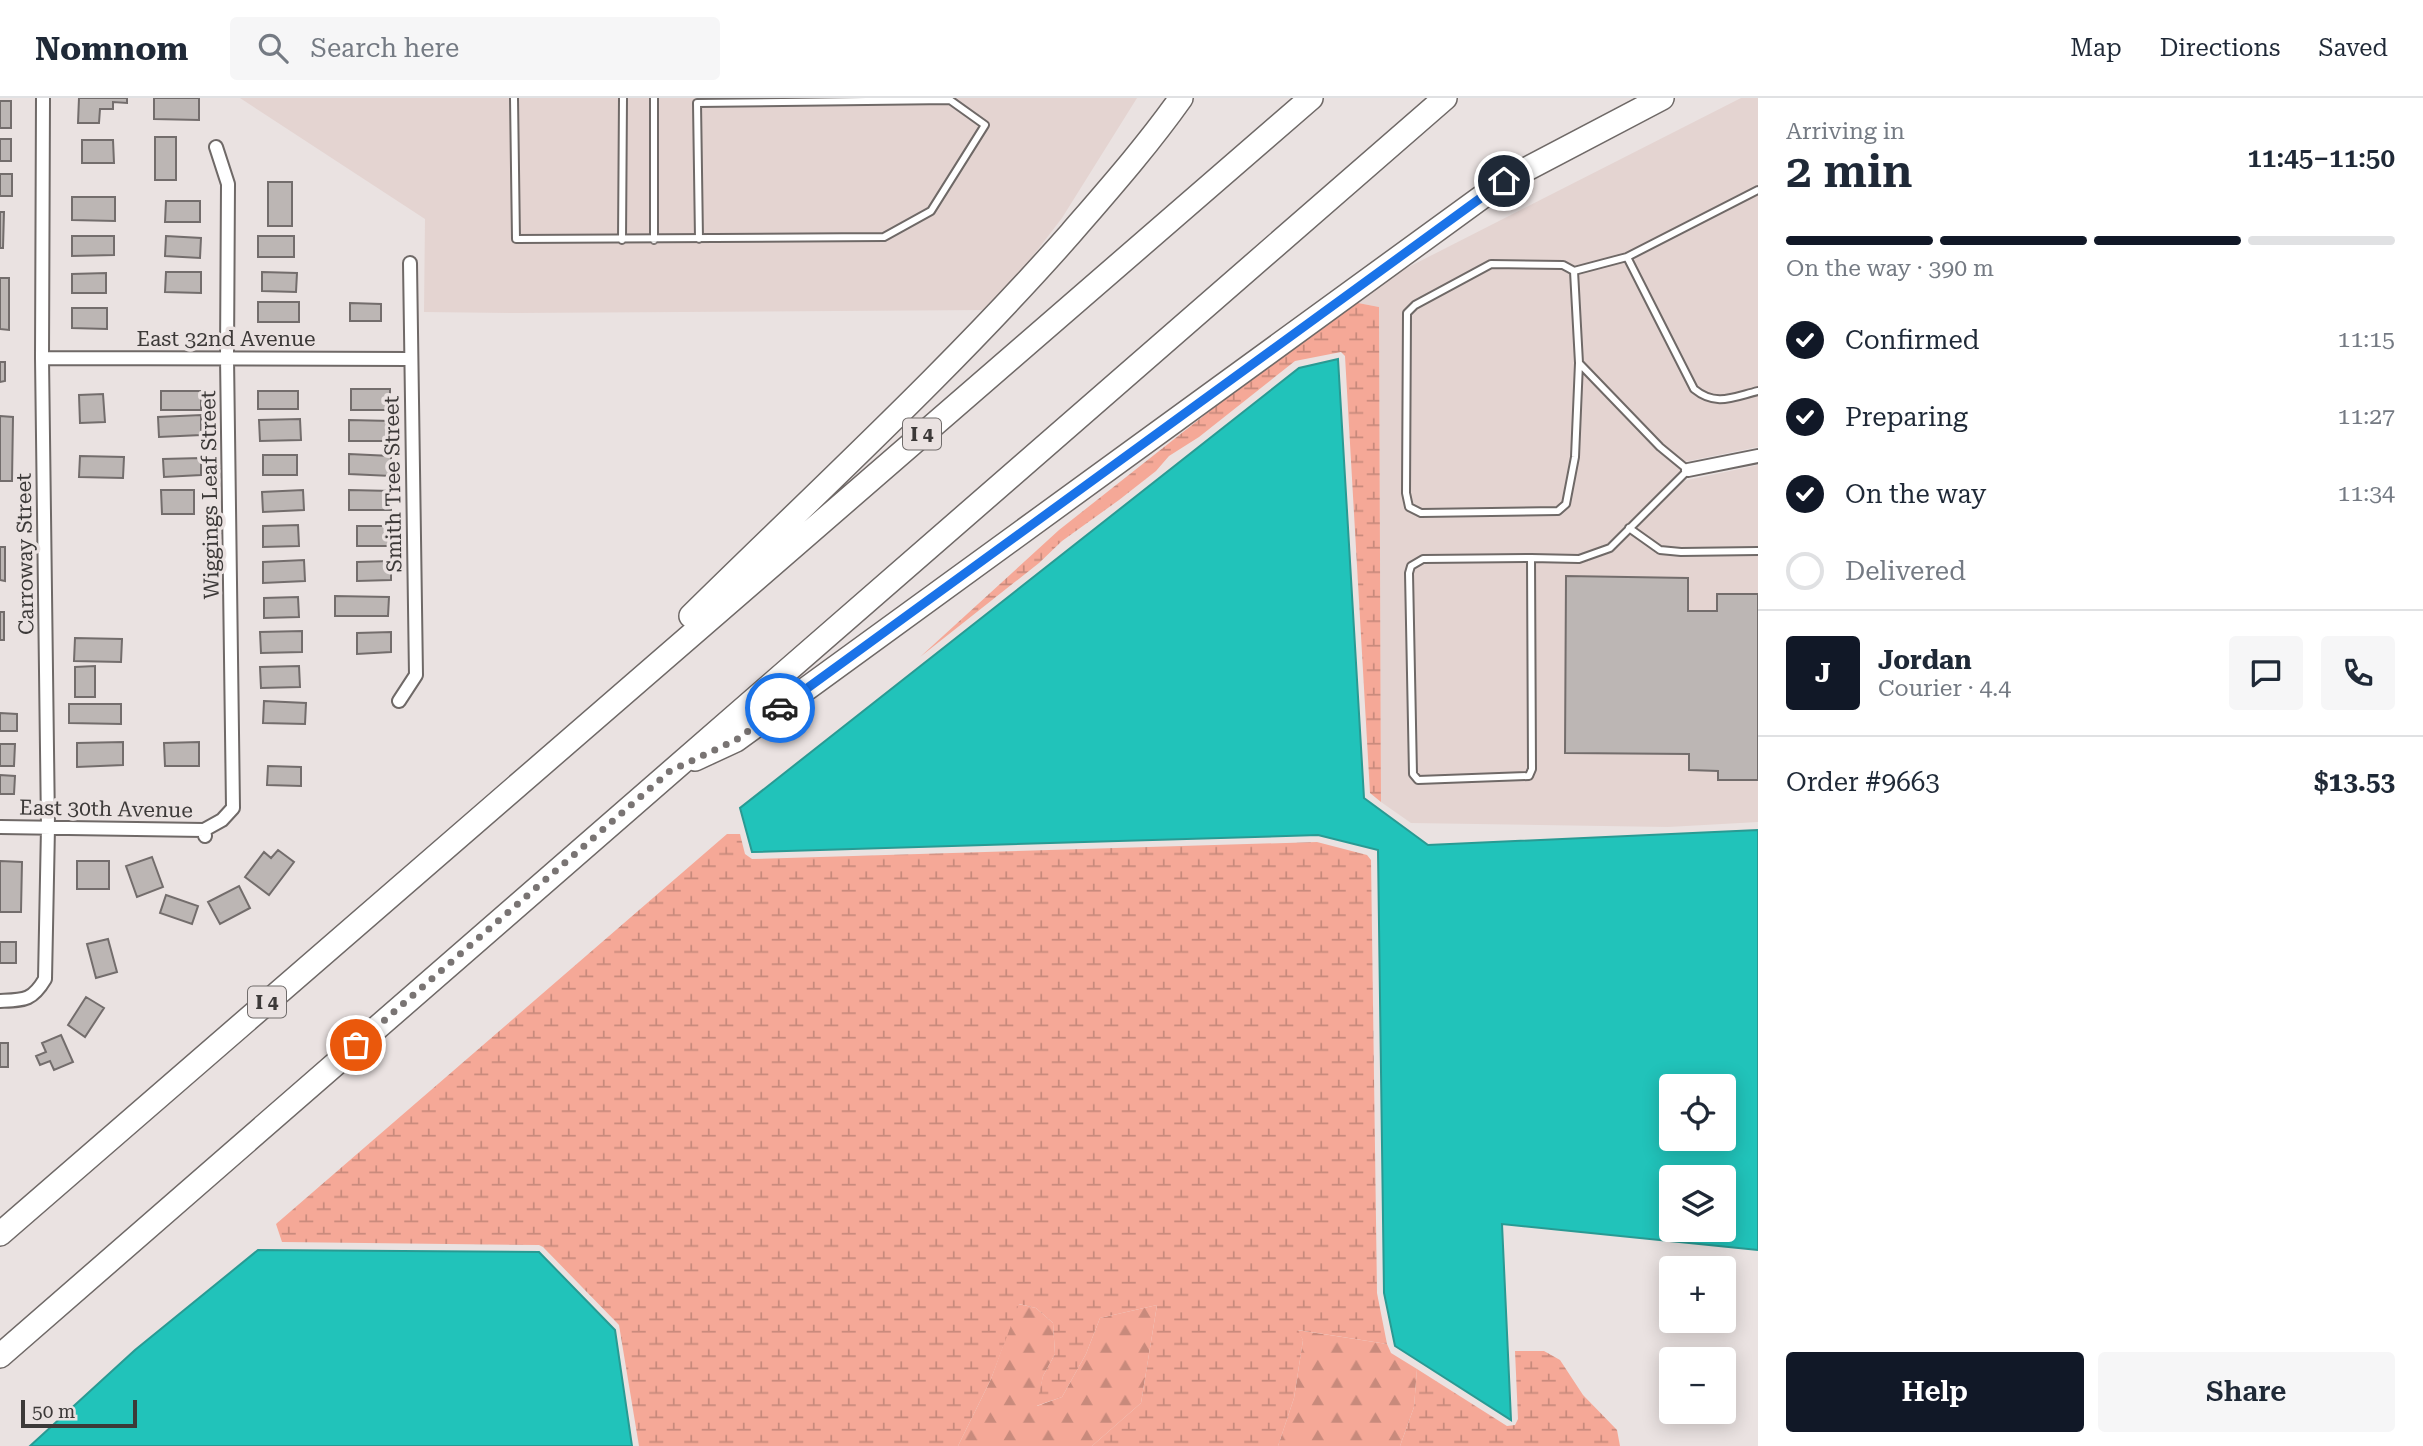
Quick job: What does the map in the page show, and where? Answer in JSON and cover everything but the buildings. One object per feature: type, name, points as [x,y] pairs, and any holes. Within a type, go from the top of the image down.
[{"type":"highway","points":[[533,770],[900,412],[1018,293],[1156,133],[1182,98]]},
{"type":"highway","name":"I 4","points":[[0,1234],[1311,98]]},
{"type":"highway","points":[[0,1356],[1445,98]]},
{"type":"highway","points":[[670,771],[736,740],[1504,181],[1662,98]]},
{"type":"street","name":"Carroway Street","points":[[0,1001],[24,1000],[37,992],[45,979],[48,827],[42,358],[43,98]]},
{"type":"street","name":"Wiggings Leaf Street","points":[[205,834],[233,808],[227,357],[228,184],[216,147]]},
{"type":"street","name":"Smith Tree Street","points":[[399,701],[416,675],[410,263]]},
{"type":"street","name":"East 32nd Avenue","points":[[42,358],[410,359]]},
{"type":"street","points":[[1688,470],[1758,456]]},
{"type":"street","name":"East 30th Avenue","points":[[0,827],[205,834]]},
{"type":"lane","points":[[514,98],[516,239],[654,240],[884,237],[931,211],[985,125],[950,100],[697,100],[699,239]]},
{"type":"lane","points":[[622,240],[624,98]]},
{"type":"lane","points":[[654,98],[654,240]]},
{"type":"lane","points":[[1574,271],[1579,363],[1575,457],[1566,504],[1558,511],[1421,513],[1409,507],[1406,493],[1407,313],[1415,305],[1491,264],[1563,265],[1574,271],[1627,257],[1758,190]]},
{"type":"lane","points":[[1627,257],[1694,389],[1705,398],[1717,401],[1758,391]]},
{"type":"lane","points":[[1531,558],[1532,769],[1529,776],[1418,780],[1413,774],[1411,566],[1423,559],[1531,558],[1578,559],[1611,548],[1688,470],[1660,447],[1579,363]]},
{"type":"lane","points":[[1629,528],[1660,550],[1758,551]]},
{"type":"shaded area","points":[[240,98],[1137,98],[1062,218],[1003,295],[985,310],[516,313],[424,312],[425,219]]},
{"type":"shaded area","points":[[1741,98],[1758,98],[1758,447],[1679,463],[1683,481],[1758,465],[1758,822],[1668,827],[1411,823],[1381,802],[1379,307],[1353,302],[1383,280]]},
{"type":"green space","points":[[1353,302],[1379,307],[1381,802],[1370,793],[1345,356],[1341,352],[1295,361],[1199,437],[1169,456],[1156,471],[1062,541],[1039,563],[920,657],[1059,530],[1268,365]]},
{"type":"green space","points":[[727,834],[740,834],[745,854],[752,859],[1317,842],[1367,855],[1371,860],[1377,1293],[1387,1344],[1298,1330],[1303,1340],[1294,1398],[1278,1446],[1092,1446],[1141,1403],[1157,1305],[1100,1318],[1086,1354],[1062,1397],[1036,1406],[1043,1376],[1055,1354],[1053,1323],[1036,1308],[1019,1304],[991,1379],[958,1446],[639,1446],[619,1325],[543,1247],[282,1242],[276,1224]]},
{"type":"green space","points":[[1018,1304],[1036,1308],[1053,1323],[1055,1354],[1043,1376],[1037,1406],[1062,1397],[1086,1354],[1100,1318],[1157,1305],[1141,1403],[1092,1446],[958,1446],[991,1379]]},
{"type":"green space","points":[[1297,1330],[1387,1344],[1391,1353],[1417,1369],[1414,1407],[1400,1446],[1278,1446],[1294,1398],[1303,1340]]},
{"type":"green space","points":[[1515,1351],[1544,1351],[1560,1360],[1583,1395],[1617,1430],[1620,1446],[1400,1446],[1414,1407],[1417,1369],[1507,1426],[1515,1425],[1518,1419]]},
{"type":"water","points":[[1338,359],[1364,798],[1428,845],[1758,830],[1758,1250],[1679,1242],[1736,1242],[1736,1165],[1659,1165],[1659,1240],[1502,1224],[1511,1420],[1395,1346],[1384,1293],[1378,850],[1318,835],[752,852],[740,808],[1299,368]]},
{"type":"water","points":[[258,1250],[539,1252],[615,1330],[632,1446],[30,1446],[135,1350]]},
{"type":"way so far","points":[[356,1045],[670,771],[736,740],[780,708]]},
{"type":"route","points":[[780,708],[1504,181]]}]
